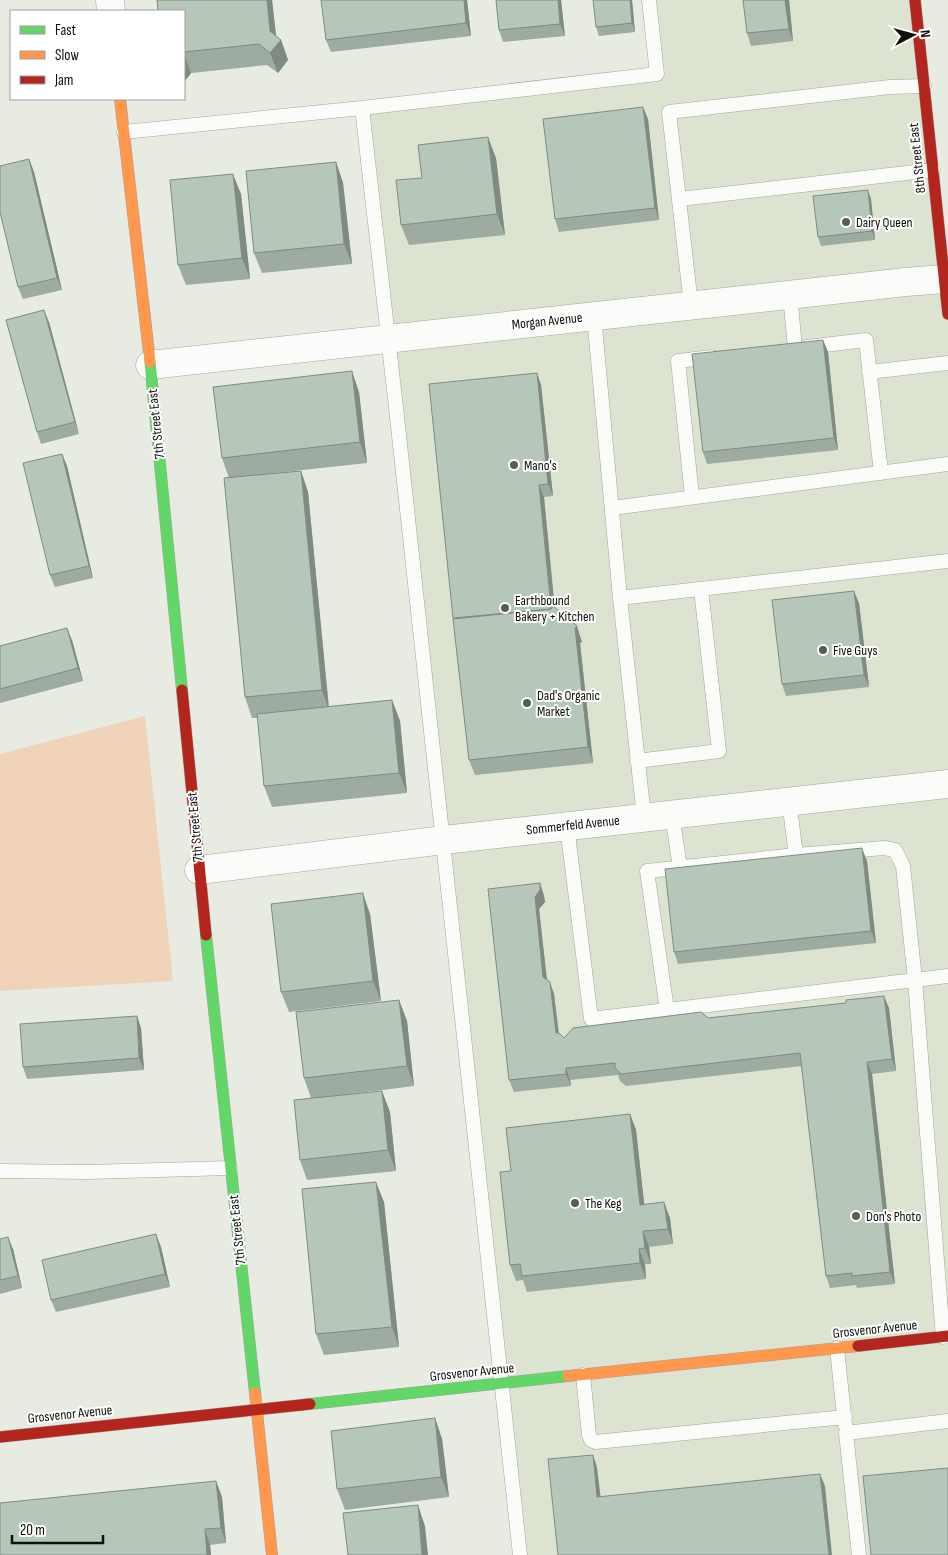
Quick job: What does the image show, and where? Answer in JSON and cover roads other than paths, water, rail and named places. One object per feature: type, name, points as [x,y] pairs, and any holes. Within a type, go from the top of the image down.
[{"type":"street","name":"8th Street East","points":[[915,0],[948,314]]},
{"type":"street","name":"7th Street East","points":[[120,100],[150,365],[199,870],[272,1555]]},
{"type":"street","name":"Morgan Avenue","points":[[150,365],[944,279]]},
{"type":"street","name":"Sommerfeld Avenue","points":[[199,870],[644,817],[948,784]]},
{"type":"street","name":"Grosvenor Avenue","points":[[0,1437],[945,1337]]},
{"type":"lane","points":[[124,132],[362,108],[657,74],[649,0]]},
{"type":"lane","points":[[691,305],[669,112],[890,87],[924,86]]},
{"type":"lane","points":[[362,108],[444,840],[520,1555]]},
{"type":"lane","points":[[680,199],[933,170]]},
{"type":"lane","points":[[790,295],[790,348],[866,340],[881,473]]},
{"type":"lane","points":[[594,316],[620,598],[644,817]]},
{"type":"lane","points":[[692,497],[678,361],[727,355]]},
{"type":"lane","points":[[869,372],[948,363]]},
{"type":"lane","points":[[612,508],[948,464]]},
{"type":"lane","points":[[620,598],[948,561]]},
{"type":"lane","points":[[638,761],[719,751],[700,589]]},
{"type":"lane","points":[[789,801],[796,855]]},
{"type":"lane","points":[[672,814],[680,868]]},
{"type":"lane","points":[[567,826],[591,1019],[948,976]]},
{"type":"lane","points":[[667,1010],[647,872],[796,855],[884,848],[896,850],[903,866],[915,980],[945,1337]]},
{"type":"lane","points":[[0,1171],[88,1172],[230,1168]]},
{"type":"lane","points":[[837,1348],[859,1555]]},
{"type":"lane","points":[[583,1375],[589,1434],[591,1440],[596,1442],[845,1417]]},
{"type":"lane","points":[[846,1432],[948,1421]]},
{"type":"place","name":"Dairy Queen","points":[[846,222]]},
{"type":"place","name":"Mano's","points":[[514,465]]},
{"type":"place","name":"Earthbound Bakery + Kitchen","points":[[505,608]]},
{"type":"place","name":"Five Guys","points":[[823,650]]},
{"type":"place","name":"Dad's Organic Market","points":[[527,703]]},
{"type":"place","name":"The Keg","points":[[575,1203]]},
{"type":"place","name":"Don's Photo","points":[[856,1216]]}]
